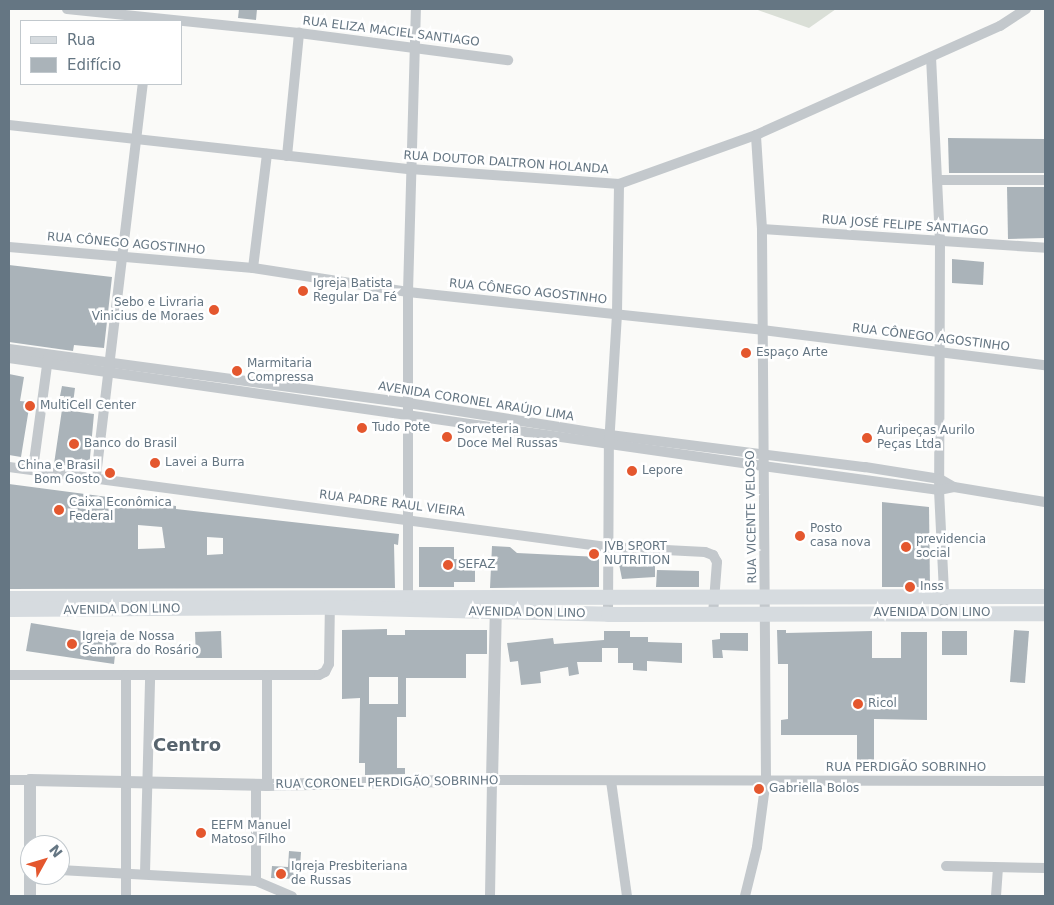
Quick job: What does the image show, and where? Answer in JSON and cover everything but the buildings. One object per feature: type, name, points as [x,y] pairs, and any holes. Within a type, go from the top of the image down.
[{"type":"main road","name":"AVENIDA DON LINO","points":[[9,598],[496,605],[608,614],[713,606],[766,596],[944,594],[1038,596]]},
{"type":"main road","points":[[858,596],[858,613]]},
{"type":"main road","points":[[1038,596],[1038,613]]},
{"type":"main road","name":"AVENIDA DON LINO","points":[[496,605],[607,598],[713,606],[765,614],[1038,613]]},
{"type":"main road","name":"AVENIDA DON LINO","points":[[9,609],[330,602]]},
{"type":"street","name":"RUA ELIZA MACIEL SANTIAGO","points":[[67,9],[299,33],[508,60]]},
{"type":"street","points":[[408,603],[408,292],[416,9]]},
{"type":"street","name":"RUA DOUTOR DALTRON HOLANDA","points":[[9,125],[410,170],[619,184],[756,135],[1000,26],[1026,9]]},
{"type":"street","points":[[288,156],[299,33]]},
{"type":"street","points":[[931,57],[940,239],[939,490],[944,613]]},
{"type":"street","points":[[96,476],[110,366],[120,256],[143,85]]},
{"type":"street","name":"RUA VICENTE VELOSO","points":[[745,896],[757,847],[766,779],[762,229],[756,135]]},
{"type":"street","points":[[253,268],[267,154]]},
{"type":"street","points":[[937,180],[1045,180]]},
{"type":"street","points":[[608,614],[609,440],[617,313],[619,184]]},
{"type":"street","name":"RUA JOSÉ FELIPE SANTIAGO","points":[[762,229],[940,239],[1045,248]]},
{"type":"street","name":"RUA CÔNEGO AGOSTINHO","points":[[9,246],[253,268],[408,292],[617,313],[1045,366]]},
{"type":"street","name":"AVENIDA CORONEL ARAÚJO LIMA","points":[[9,349],[48,359]]},
{"type":"street","name":"AVENIDA CORONEL ARAÚJO LIMA","points":[[9,358],[48,359],[110,366],[191,378],[272,395],[509,431],[764,452],[940,479]]},
{"type":"street","points":[[33,469],[48,359]]},
{"type":"street","name":"AVENIDA CORONEL ARAÚJO LIMA","points":[[191,378],[272,384],[408,403],[509,420],[684,455],[939,490],[954,487]]},
{"type":"street","points":[[272,384],[272,395]]},
{"type":"street","points":[[334,404],[336,393]]},
{"type":"street","points":[[509,420],[509,431]]},
{"type":"street","points":[[684,455],[685,444]]},
{"type":"street","name":"RUA PADRE RAUL VIEIRA","points":[[9,466],[96,476],[178,490],[407,517],[607,546],[711,553],[717,562],[713,606]]},
{"type":"street","points":[[864,479],[865,467]]},
{"type":"street","points":[[940,479],[954,487],[1045,502]]},
{"type":"street","points":[[9,674],[150,677],[267,676],[325,672],[329,664],[330,602]]},
{"type":"street","points":[[490,896],[496,605]]},
{"type":"street","points":[[126,675],[128,781],[126,896]]},
{"type":"street","points":[[256,881],[267,676]]},
{"type":"street","points":[[144,874],[145,782],[150,677]]},
{"type":"street","name":"RUA CORONEL PERDIGÃO SOBRINHO","points":[[9,780],[261,785],[492,780],[612,782],[766,779]]},
{"type":"street","name":"RUA PERDIGÃO SOBRINHO","points":[[766,779],[1045,781]]},
{"type":"street","points":[[30,780],[30,835]]},
{"type":"street","points":[[612,782],[627,896]]},
{"type":"street","points":[[946,866],[1045,868]]},
{"type":"street","points":[[996,896],[998,868]]},
{"type":"street","points":[[70,870],[127,872],[256,881],[278,894],[292,896]]},
{"type":"shaded area","points":[[755,9],[836,9],[809,28]]},
{"type":"place","name":"Igreja Batista Regular Da Fé","points":[[303,291]]},
{"type":"place","name":"Sebo e Livraria Vinicius de Moraes","points":[[214,310]]},
{"type":"place","name":"Espaço Arte","points":[[746,353]]},
{"type":"place","name":"Marmitaria Compressa","points":[[237,371]]},
{"type":"place","name":"MultiCell Center","points":[[30,406]]},
{"type":"place","name":"Tudo Pote","points":[[362,428]]},
{"type":"place","name":"Sorveteria Doce Mel Russas","points":[[447,437]]},
{"type":"place","name":"Auripeças Aurilo Peças Ltda","points":[[867,438]]},
{"type":"place","name":"Banco do Brasil","points":[[74,444]]},
{"type":"place","name":"Lavei a Burra","points":[[155,463]]},
{"type":"place","name":"Lepore","points":[[632,471]]},
{"type":"place","name":"China e Brasil Bom Gosto","points":[[110,473]]},
{"type":"place","name":"Caixa Econômica Federal","points":[[59,510]]},
{"type":"place","name":"Posto casa nova","points":[[800,536]]},
{"type":"place","name":"previdencia social","points":[[906,547]]},
{"type":"place","name":"JVB SPORT NUTRITION","points":[[594,554]]},
{"type":"place","name":"SEFAZ","points":[[448,565]]},
{"type":"place","name":"Inss","points":[[910,587]]},
{"type":"place","name":"Igreja de Nossa Senhora do Rosário","points":[[72,644]]},
{"type":"place","name":"Ricol","points":[[858,704]]},
{"type":"place","name":"Gabriella Bolos","points":[[759,789]]},
{"type":"place","name":"EEFM Manuel Matoso Filho","points":[[201,833]]},
{"type":"place","name":"Igreja Presbiteriana de Russas","points":[[281,874]]},
{"type":"district","name":"Centro","points":[[187,745]]}]
